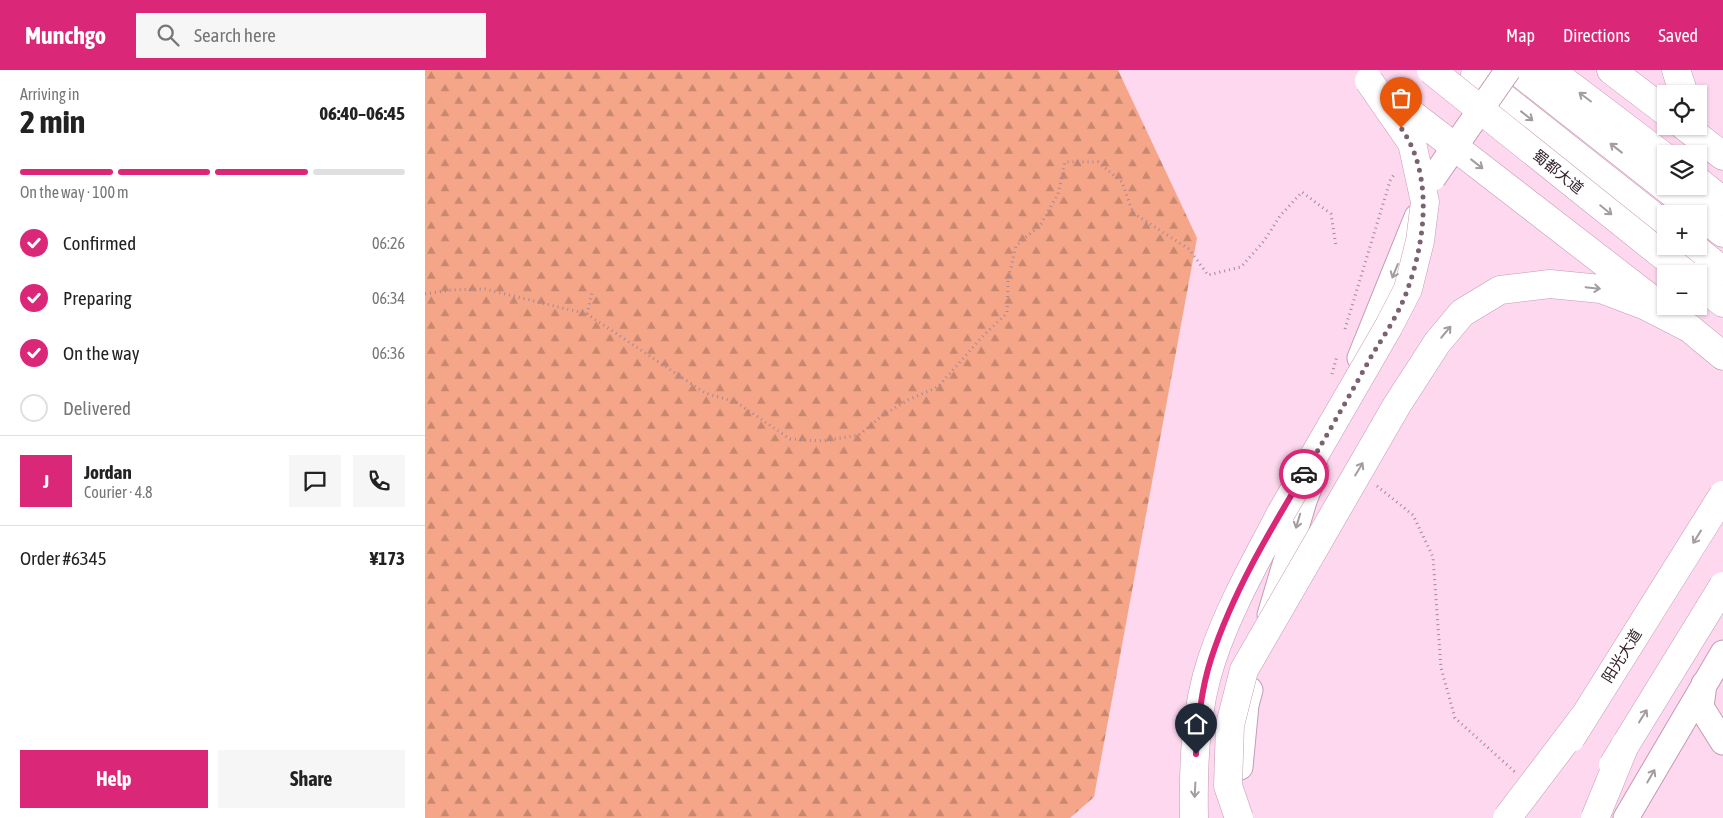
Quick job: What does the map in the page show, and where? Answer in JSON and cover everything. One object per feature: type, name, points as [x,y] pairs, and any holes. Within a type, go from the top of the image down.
[{"type":"main road","name":"蜀都大道","points":[[1431,70],[1675,265]]},
{"type":"main road","points":[[1516,70],[1723,233]]},
{"type":"main road","points":[[1550,70],[1657,151]]},
{"type":"main road","points":[[1611,70],[1657,105]]},
{"type":"main road","points":[[1676,70],[1681,85]]},
{"type":"main road","points":[[1364,75],[1723,356]]},
{"type":"main road","points":[[1194,818],[1198,717],[1211,659],[1235,601],[1281,513],[1404,296],[1421,241],[1425,202],[1412,143],[1364,75]]},
{"type":"main road","points":[[1475,75],[1657,219]]},
{"type":"main road","points":[[1707,122],[1723,143]]},
{"type":"main road","points":[[1696,135],[1723,156]]},
{"type":"main road","points":[[1707,188],[1723,200]]},
{"type":"main road","points":[[1703,255],[1723,271]]},
{"type":"main road","points":[[1238,818],[1228,786],[1230,725],[1244,670],[1397,405],[1437,343],[1462,313],[1499,290],[1550,284],[1601,289],[1646,306],[1689,328]]},
{"type":"main road","points":[[1707,290],[1723,302]]},
{"type":"main road","name":"阳光大道","points":[[1523,818],[1583,718],[1723,495]]},
{"type":"main road","points":[[1582,818],[1723,586]]},
{"type":"main road","points":[[1507,818],[1583,718]]},
{"type":"main road","points":[[1595,818],[1625,746]]},
{"type":"street","points":[[1238,818],[1246,705],[1274,599],[1304,500],[1433,178],[1508,70]]},
{"type":"street","points":[[1626,818],[1723,653]]},
{"type":"street","points":[[1704,684],[1701,707],[1723,742]]},
{"type":"path","points":[[425,294],[451,290],[485,289],[587,314],[705,393],[736,402],[790,439],[823,441],[859,436],[883,415],[908,400],[938,387],[982,337],[1007,313],[1008,280],[1016,246],[1041,224],[1058,194],[1065,162],[1097,162],[1122,182],[1133,213],[1189,249],[1208,275],[1241,267],[1264,241],[1280,216],[1302,192],[1331,214],[1336,246]]},
{"type":"path","points":[[587,314],[592,293]]},
{"type":"green space","points":[[425,70],[1118,70],[1197,238],[1094,797],[1070,818],[425,818]]},
{"type":"way so far","points":[[1304,474],[1389,326],[1408,289],[1421,241],[1425,202],[1412,143],[1401,128]]},
{"type":"route","points":[[1196,754],[1198,717],[1211,659],[1235,601],[1281,513],[1304,474]]}]
